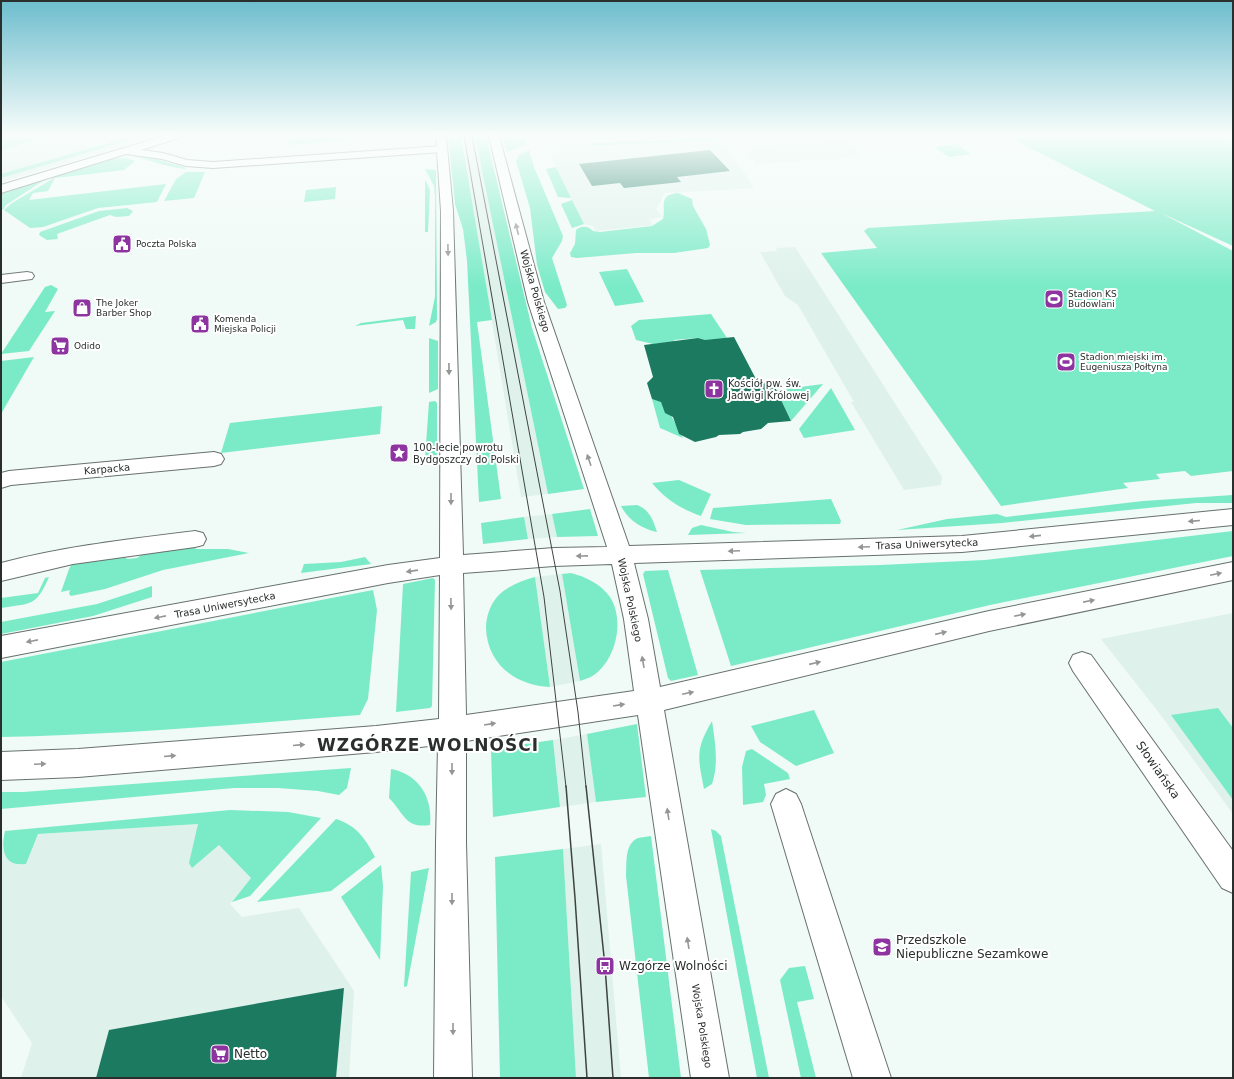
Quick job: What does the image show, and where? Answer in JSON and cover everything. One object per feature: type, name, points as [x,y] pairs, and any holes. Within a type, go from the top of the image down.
[{"type":"street","points":[[445,186],[447,218],[452,730],[453,1078]]},
{"type":"street","name":"Wojska Polskiego","points":[[507,186],[536,302],[621,555],[636,619],[710,1078]]},
{"type":"street","points":[[1,279],[27,276]]},
{"type":"street","name":"Karpacka","points":[[1,481],[9,478],[214,459]]},
{"type":"street","name":"Trasa Uniwersytecka","points":[[1,647],[388,574],[450,565],[548,557],[962,544],[1233,517]]},
{"type":"street","points":[[1,572],[21,566],[66,557],[195,539]]},
{"type":"street","points":[[1,766],[78,763],[354,741],[452,730],[650,701],[989,622],[1233,571]]},
{"type":"street","name":"Słowiańska","points":[[1082,663],[1233,877]]},
{"type":"street","points":[[786,804],[872,1078]]},
{"type":"shaded area","points":[[469,186],[485,186],[548,494],[521,497]]},
{"type":"shaded area","points":[[565,186],[753,186],[754,188],[665,193],[656,209],[662,217],[651,219],[650,220],[653,225],[596,231],[593,226],[584,224]]},
{"type":"shaded area","points":[[795,247],[942,477],[941,485],[904,490],[851,402],[854,402],[798,305],[785,296],[760,252],[777,251],[776,248]]},
{"type":"shaded area","points":[[552,514],[557,537],[528,539],[524,517]]},
{"type":"shaded area","points":[[562,574],[580,681],[550,687],[535,577]]},
{"type":"shaded area","points":[[1233,613],[1233,814],[1160,714],[1101,639]]},
{"type":"shaded area","points":[[587,734],[596,802],[560,807],[553,740]]},
{"type":"shaded area","points":[[198,824],[192,868],[219,845],[251,878],[230,904],[242,917],[299,908],[354,991],[349,1078],[21,1078],[32,1043],[1,996],[1,837],[18,865],[26,864],[38,834]]},
{"type":"shaded area","points":[[601,844],[621,1078],[576,1078],[563,849]]},
{"type":"green space","points":[[19,186],[35,186],[6,205],[3,210],[1,209],[1,192]]},
{"type":"green space","points":[[40,186],[51,186],[48,191],[33,193],[29,200],[146,186],[165,186],[157,202],[98,208],[43,227],[30,228],[4,210],[12,203]]},
{"type":"green space","points":[[172,186],[199,186],[194,198],[164,201]]},
{"type":"green space","points":[[425,186],[428,186],[430,190],[428,232],[425,232]]},
{"type":"green space","points":[[434,186],[436,186],[437,319],[436,322],[429,326],[435,297]]},
{"type":"green space","points":[[453,186],[469,186],[492,320],[477,322],[501,499],[479,502],[467,261],[463,229],[455,204]]},
{"type":"green space","points":[[485,186],[498,186],[532,328],[584,489],[548,494]]},
{"type":"green space","points":[[524,186],[542,186],[563,236],[562,241],[552,258],[567,305],[565,308],[558,309],[545,292],[537,265],[530,208]]},
{"type":"green space","points":[[553,186],[565,186],[571,198],[558,197]]},
{"type":"green space","name":"Stadion miejski im. Eugeniusza Połtyna","points":[[1106,186],[1233,186],[1233,246],[1161,213],[1233,251],[1233,471],[1191,476],[1185,471],[1156,474],[1160,479],[1123,483],[1128,488],[1001,506],[821,253],[877,248],[864,231],[868,228],[1155,211]]},
{"type":"green space","points":[[336,187],[335,199],[304,202],[306,190]]},
{"type":"green space","points":[[678,193],[692,199],[693,206],[706,229],[710,245],[708,248],[674,253],[636,253],[577,258],[571,257],[570,253],[575,244],[576,230],[578,228],[585,227],[593,231],[600,232],[652,226],[663,219],[665,199],[672,194]]},
{"type":"green space","points":[[572,200],[584,224],[572,228],[561,204]]},
{"type":"green space","points":[[127,208],[133,211],[129,216],[116,217],[110,215],[57,234],[58,239],[47,240],[39,235],[40,232],[99,211]]},
{"type":"green space","points":[[627,269],[644,302],[615,306],[599,272]]},
{"type":"green space","points":[[51,285],[58,289],[45,312],[55,311],[29,351],[1,354],[45,287]]},
{"type":"green space","points":[[711,314],[727,338],[724,338],[725,341],[707,341],[698,338],[653,344],[636,340],[631,326],[639,320]]},
{"type":"green space","points":[[416,316],[415,329],[406,329],[403,320],[355,326],[361,323]]},
{"type":"green space","points":[[429,338],[438,341],[438,389],[429,393]]},
{"type":"green space","points":[[34,357],[1,414],[1,361]]},
{"type":"green space","points":[[823,384],[791,421],[779,396],[773,397],[770,391]]},
{"type":"green space","points":[[831,388],[855,430],[804,438],[799,429]]},
{"type":"green space","points":[[652,399],[664,402],[683,438],[660,428]]},
{"type":"green space","points":[[435,401],[437,403],[437,455],[433,458],[425,459],[429,402]]},
{"type":"green space","points":[[382,406],[380,434],[221,453],[230,423]]},
{"type":"green space","points":[[679,480],[711,494],[701,516],[674,503],[662,494],[652,483]]},
{"type":"green space","points":[[1233,495],[1233,503],[1196,503],[1002,523],[897,530],[947,519],[997,514],[1006,517],[1143,501]]},
{"type":"green space","points":[[831,499],[841,521],[840,524],[746,525],[710,519],[713,508]]},
{"type":"green space","points":[[637,505],[648,513],[657,532],[646,529],[636,523],[627,516],[621,506]]},
{"type":"green space","points":[[590,509],[598,536],[557,537],[552,514]]},
{"type":"green space","points":[[524,517],[528,539],[483,544],[481,523]]},
{"type":"green space","points":[[701,525],[733,532],[746,533],[688,535],[692,528]]},
{"type":"green space","points":[[1233,531],[1233,556],[990,605],[731,666],[700,570],[880,565],[985,560]]},
{"type":"green space","points":[[193,545],[196,549],[228,549],[249,553],[163,570],[105,589],[71,596],[69,594],[70,590],[61,592],[73,562],[122,553],[127,559],[137,558],[148,550]]},
{"type":"green space","points":[[365,557],[371,564],[301,573],[304,564],[341,562]]},
{"type":"green space","points":[[668,570],[698,675],[671,681],[668,678],[643,574],[645,571]]},
{"type":"green space","points":[[571,573],[588,579],[602,588],[610,597],[615,606],[617,617],[616,639],[608,660],[594,675],[580,681],[562,574]]},
{"type":"green space","points":[[49,577],[36,599],[26,604],[1,608],[1,598],[38,593],[45,578]]},
{"type":"green space","points":[[535,577],[550,687],[538,686],[526,682],[506,671],[492,652],[488,641],[486,628],[490,607],[497,597],[519,582]]},
{"type":"green space","points":[[433,578],[435,580],[432,706],[430,708],[396,712],[403,584]]},
{"type":"green space","points":[[152,586],[152,597],[93,616],[1,634],[1,622],[97,604]]},
{"type":"green space","points":[[373,590],[377,610],[368,699],[360,715],[136,732],[1,737],[1,662]]},
{"type":"green space","points":[[1218,708],[1233,728],[1233,800],[1171,715]]},
{"type":"green space","points":[[814,710],[834,753],[796,766],[760,742],[751,726]]},
{"type":"green space","points":[[712,721],[716,760],[712,784],[704,789],[699,754],[703,739]]},
{"type":"green space","points":[[637,724],[646,797],[596,802],[587,734]]},
{"type":"green space","points":[[553,740],[560,807],[493,817],[491,749]]},
{"type":"green space","points":[[752,749],[788,773],[790,779],[764,784],[766,795],[763,802],[743,805],[742,767],[746,751]]},
{"type":"green space","points":[[351,768],[347,788],[339,795],[318,791],[278,788],[234,788],[1,809],[1,792],[23,792]]},
{"type":"green space","points":[[391,769],[409,776],[422,789],[429,806],[430,825],[415,825],[410,822],[389,798]]},
{"type":"green space","points":[[230,810],[288,812],[321,818],[250,896],[232,902],[251,878],[219,845],[192,868],[189,863],[198,824],[38,834],[26,864],[18,864],[8,859],[5,855],[3,844],[5,831]]},
{"type":"green space","points":[[336,819],[350,825],[355,829],[364,838],[375,857],[331,891],[257,902]]},
{"type":"green space","points":[[711,829],[716,831],[721,836],[769,1078],[757,1078]]},
{"type":"green space","points":[[651,836],[681,1078],[649,1078],[626,876],[627,855],[630,845],[638,838]]},
{"type":"green space","points":[[563,849],[576,1078],[500,1078],[495,857]]},
{"type":"green space","points":[[381,865],[383,886],[380,960],[341,897]]},
{"type":"green space","points":[[429,868],[407,986],[404,987],[411,872]]},
{"type":"green space","points":[[805,966],[814,999],[797,1002],[816,1078],[801,1078],[780,980],[789,968]]},
{"type":"building","points":[[623,186],[640,186],[624,188]]},
{"type":"building","name":"Kościół pw. św. Jadwigi Królowej","points":[[734,337],[757,381],[763,380],[765,384],[773,383],[791,421],[768,423],[761,429],[743,432],[740,434],[719,435],[695,442],[679,434],[673,417],[665,413],[661,402],[652,399],[647,383],[653,377],[644,345],[698,338],[705,340]]},
{"type":"building","name":"Netto","points":[[344,988],[336,1078],[96,1078],[109,1030]]},
{"type":"tram line","points":[[473,186],[544,597],[566,787]]},
{"type":"tram line","points":[[482,186],[560,591],[578,712],[586,787]]},
{"type":"tram line","points":[[566,786],[587,1078]]},
{"type":"tram line","points":[[586,786],[605,966],[613,1078]]},
{"type":"place","name":"Poczta Polska","points":[[122,244]]},
{"type":"place","name":"Stadion KS Budowlani","points":[[1054,299]]},
{"type":"place","name":"The Joker Barber Shop","points":[[82,308]]},
{"type":"place","name":"Komenda Miejska Policji","points":[[200,324]]},
{"type":"place","name":"Odido","points":[[60,346]]},
{"type":"place","name":"Stadion miejski im. Eugeniusza Połtyna","points":[[1066,362]]},
{"type":"place","name":"Kościół pw. św. Jadwigi Królowej","points":[[714,389]]},
{"type":"place","name":"100-lecie powrotu Bydgoszczy do Polski","points":[[399,453]]},
{"type":"place","name":"Przedszkole Niepubliczne Sezamkowe","points":[[882,947]]},
{"type":"place","name":"Wzgórze Wolności","points":[[605,966]]},
{"type":"place","name":"Netto","points":[[220,1054]]},
{"type":"district","name":"WZGÓRZE WOLNOŚCI","points":[[428,745]]}]
